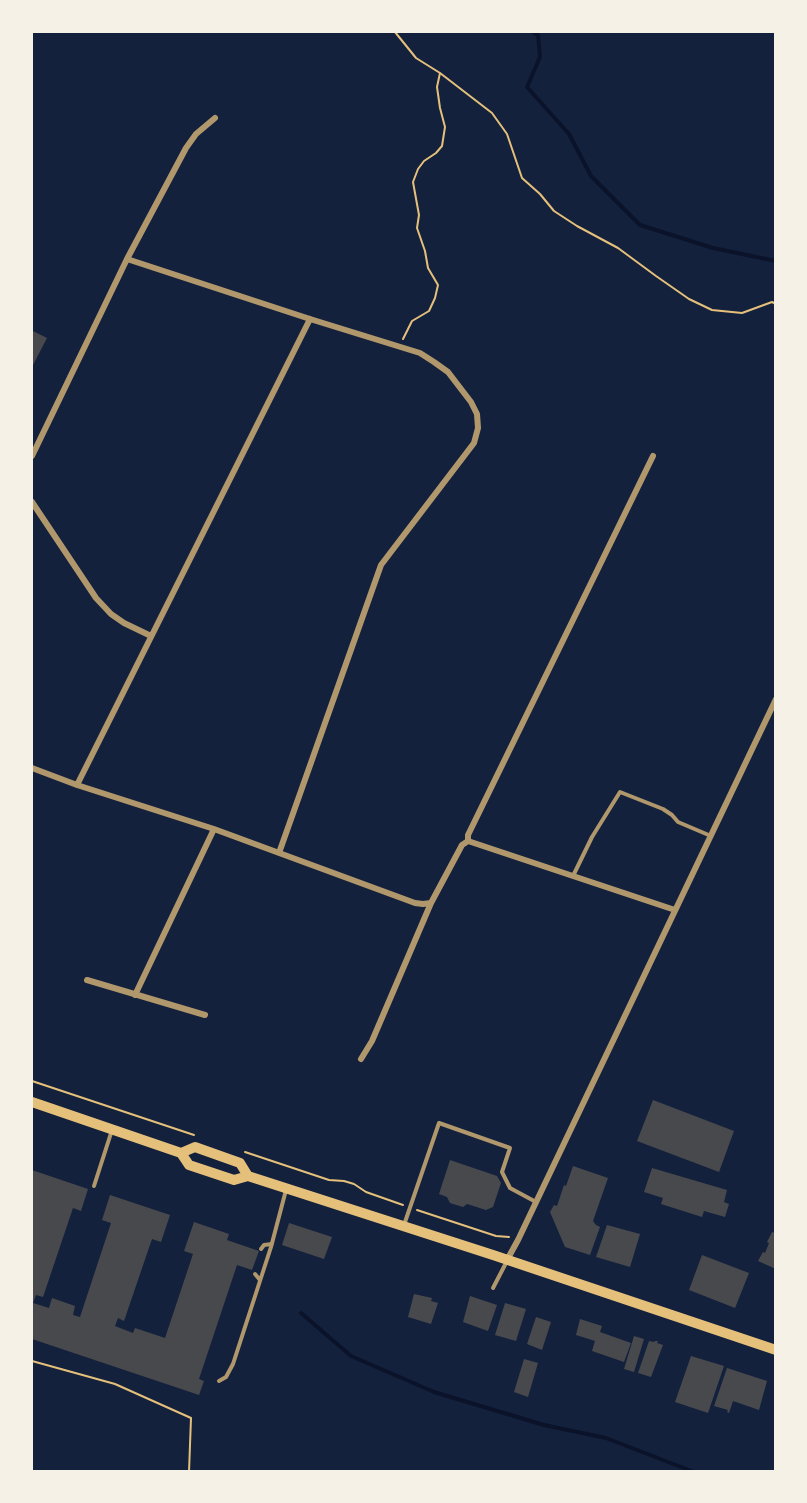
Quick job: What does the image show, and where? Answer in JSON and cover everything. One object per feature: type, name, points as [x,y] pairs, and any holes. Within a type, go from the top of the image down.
[{"type":"main road","points":[[32,1102],[181,1153],[189,1165],[234,1180],[248,1176],[776,1350]]},
{"type":"main road","points":[[181,1153],[195,1148],[217,1155],[240,1163],[248,1176]]},
{"type":"street","points":[[32,456],[127,259],[186,147],[196,134],[215,118]]},
{"type":"street","points":[[127,259],[420,353],[448,372],[471,402],[477,414],[478,428],[474,443],[381,565],[279,853]]},
{"type":"street","points":[[77,785],[310,319]]},
{"type":"street","points":[[468,841],[468,835],[653,456]]},
{"type":"street","points":[[32,502],[96,598],[111,614],[124,623],[151,636]]},
{"type":"street","points":[[507,1260],[776,699]]},
{"type":"street","points":[[32,768],[214,830],[415,903],[431,903]]},
{"type":"street","points":[[135,995],[214,830]]},
{"type":"street","points":[[361,1059],[372,1041],[431,903],[462,844],[468,841],[675,910]]},
{"type":"street","points":[[87,980],[205,1015]]},
{"type":"lane","points":[[573,876],[592,837],[620,792],[663,809],[678,822],[711,836]]},
{"type":"lane","points":[[403,1226],[440,1123],[510,1148],[502,1172],[510,1188],[536,1202]]},
{"type":"lane","points":[[94,1186],[112,1129]]},
{"type":"lane","points":[[219,1381],[230,1372],[272,1244],[287,1190]]},
{"type":"lane","points":[[261,1249],[264,1245],[272,1244]]},
{"type":"lane","points":[[493,1288],[507,1260]]},
{"type":"lane","points":[[255,1274],[260,1280]]},
{"type":"path","points":[[395,32],[416,58],[440,73],[492,113],[507,134],[522,178],[554,211],[618,248],[689,299],[711,310],[742,313],[772,302],[776,303]]},
{"type":"path","points":[[399,348],[412,321],[429,311],[438,285],[428,268],[417,228],[419,215],[413,183],[424,161],[442,146],[445,127],[437,87],[440,73]]},
{"type":"path","points":[[32,1080],[199,1137]]},
{"type":"path","points":[[242,1151],[329,1180],[354,1184],[366,1192],[409,1207],[496,1236],[505,1236]]},
{"type":"path","points":[[32,1362],[115,1384],[191,1418],[189,1472]]},
{"type":"building","points":[[33,331],[47,338],[32,367],[32,333]]},
{"type":"building","points":[[653,1100],[734,1131],[719,1172],[637,1141]]},
{"type":"building","points":[[450,1160],[497,1176],[501,1183],[493,1207],[486,1210],[467,1204],[463,1207],[450,1203],[447,1197],[439,1194]]},
{"type":"building","points":[[573,1166],[608,1178],[593,1221],[600,1227],[590,1255],[565,1247],[550,1212],[554,1205],[557,1206]]},
{"type":"building","points":[[652,1168],[727,1190],[724,1202],[729,1204],[725,1217],[704,1211],[702,1217],[661,1204],[663,1198],[644,1192]]},
{"type":"building","points":[[32,1170],[88,1189],[81,1211],[73,1208],[43,1297],[36,1295],[33,1303],[49,1308],[52,1298],[75,1306],[73,1315],[80,1317],[111,1223],[102,1220],[110,1195],[170,1215],[161,1242],[152,1239],[124,1321],[118,1318],[115,1326],[133,1333],[135,1328],[165,1338],[193,1254],[184,1251],[194,1222],[229,1234],[227,1240],[259,1251],[252,1270],[237,1265],[199,1379],[204,1381],[199,1395],[32,1339]]},
{"type":"building","points":[[289,1223],[332,1237],[324,1259],[282,1245]]},
{"type":"building","points":[[607,1225],[640,1234],[630,1267],[596,1257]]},
{"type":"building","points":[[772,1232],[776,1233],[776,1269],[758,1261],[763,1252],[765,1253]]},
{"type":"building","points":[[702,1255],[749,1273],[735,1308],[689,1290]]},
{"type":"building","points":[[414,1294],[432,1298],[431,1301],[438,1303],[431,1324],[408,1317]]},
{"type":"building","points":[[470,1296],[497,1305],[488,1331],[463,1322]]},
{"type":"building","points":[[505,1303],[526,1309],[516,1341],[495,1335]]},
{"type":"building","points":[[536,1317],[551,1322],[542,1350],[527,1344]]},
{"type":"building","points":[[580,1319],[602,1326],[600,1332],[631,1343],[624,1362],[592,1351],[595,1341],[576,1335]]},
{"type":"building","points":[[634,1336],[644,1339],[634,1372],[624,1369]]},
{"type":"building","points":[[649,1341],[658,1341],[657,1343],[663,1345],[651,1377],[638,1373]]},
{"type":"building","points":[[691,1356],[724,1366],[708,1413],[675,1402]]},
{"type":"building","points":[[524,1359],[538,1363],[528,1397],[514,1392]]},
{"type":"building","points":[[727,1368],[767,1381],[759,1410],[733,1401],[729,1413],[728,1410],[714,1406]]},
{"type":"waterway","points":[[533,32],[538,35],[540,57],[527,87],[569,134],[591,176],[640,225],[713,248],[776,261]]},
{"type":"waterway","points":[[301,1313],[351,1356],[434,1392],[544,1425],[606,1438],[694,1472]]}]
